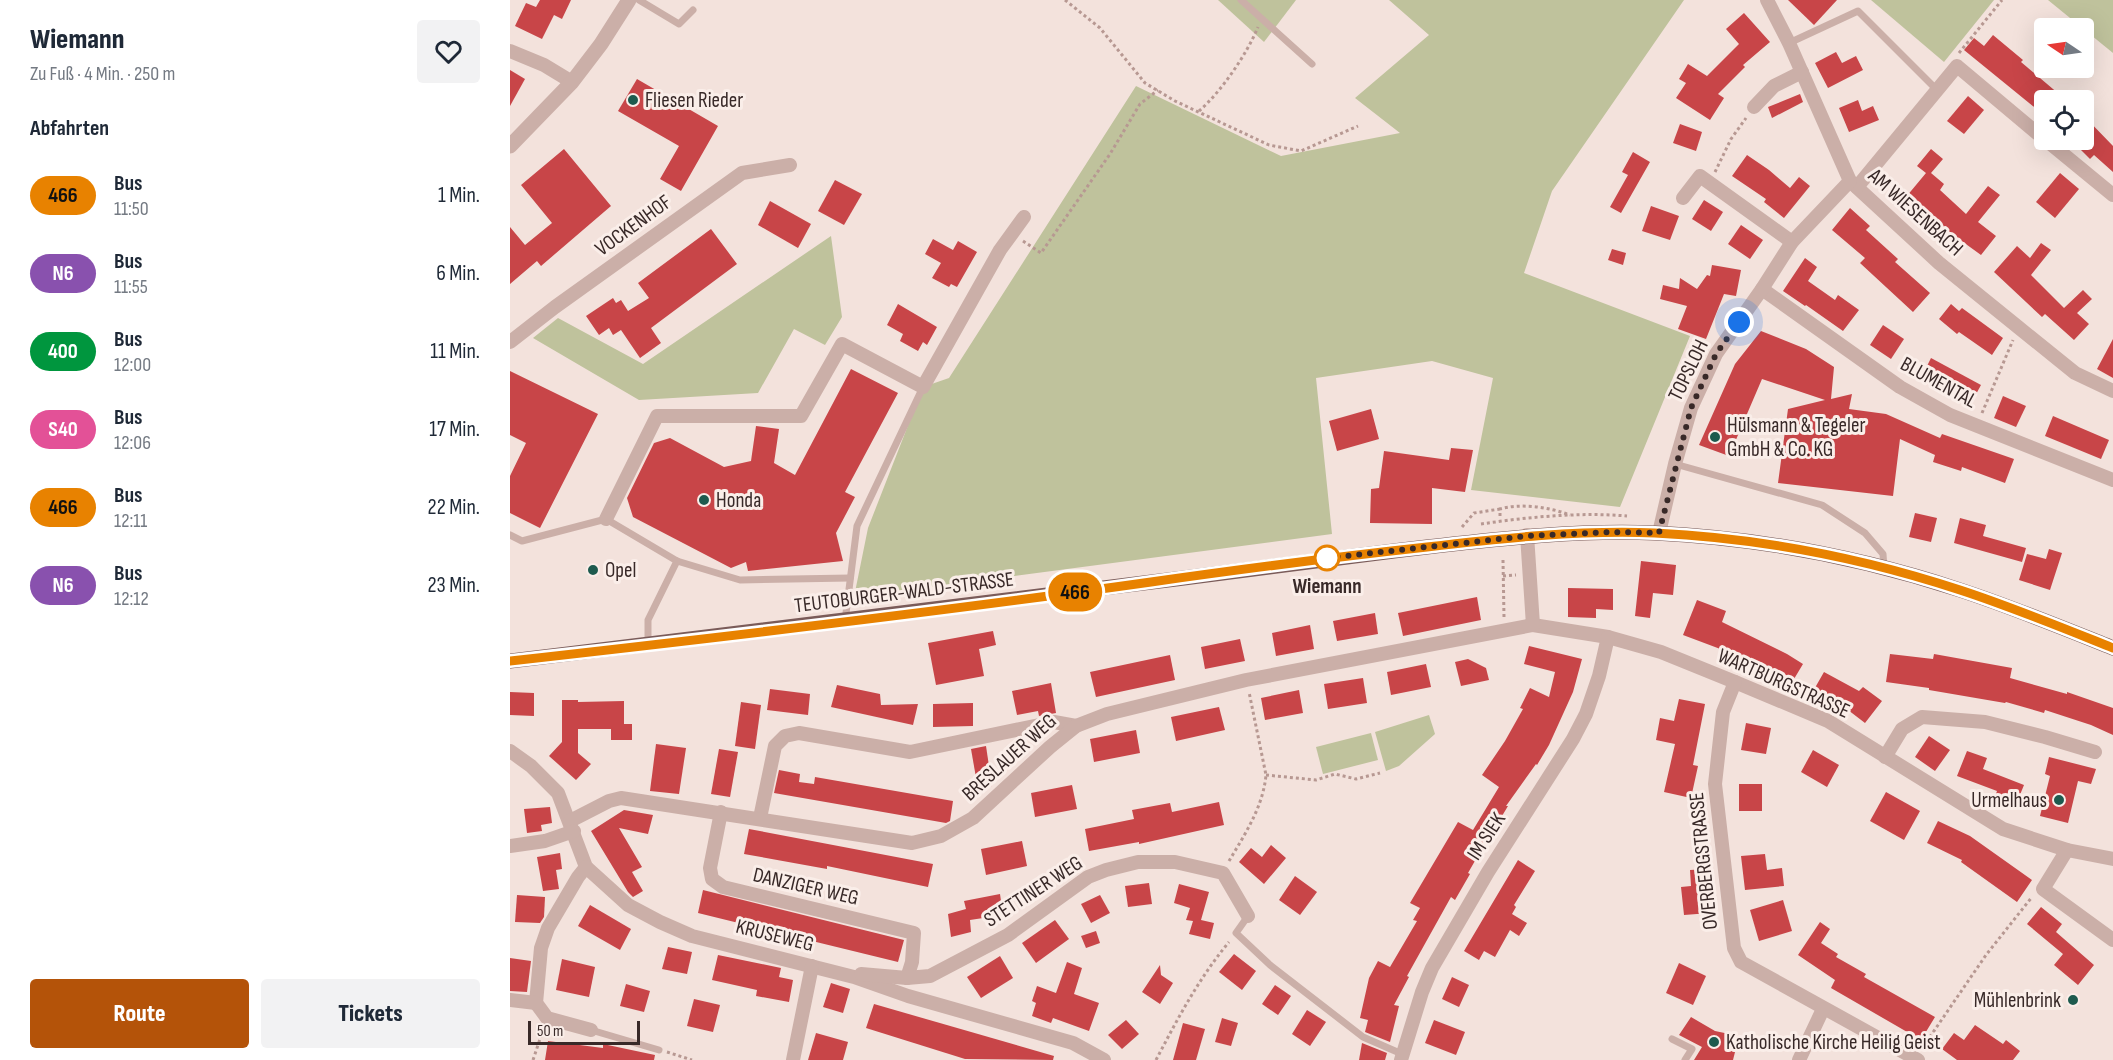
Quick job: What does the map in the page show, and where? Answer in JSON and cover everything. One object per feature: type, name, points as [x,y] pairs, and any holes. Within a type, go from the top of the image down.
[{"type":"main road","name":"TEUTOBURGER-WALD-STRASSE","points":[[510,661],[989,604],[1327,558],[1527,536],[1611,532],[1659,533],[1765,544],[1884,569],[1979,596],[2113,648]]},
{"type":"street","points":[[510,146],[572,82],[601,44],[629,0]]},
{"type":"street","name":"AM WIESENBACH","points":[[1767,0],[1853,184],[1938,263],[2075,373],[2113,391]]},
{"type":"street","points":[[510,51],[544,65],[572,82]]},
{"type":"street","points":[[1957,66],[2034,130]]},
{"type":"street","name":"TOPSLOH","points":[[1659,533],[1691,408],[1716,354],[1792,242],[1853,184],[1957,66]]},
{"type":"street","points":[[1754,107],[1774,86],[1802,72]]},
{"type":"street","points":[[2058,150],[2113,195]]},
{"type":"street","name":"VOCKENHOF","points":[[510,342],[742,173],[790,165]]},
{"type":"street","points":[[1683,198],[1700,176],[1792,242]]},
{"type":"street","points":[[606,519],[657,416],[801,416],[842,344],[923,387],[1000,250],[1024,217]]},
{"type":"street","name":"BLUMENTAL","points":[[1762,289],[1900,387],[1950,415],[2113,480]]},
{"type":"street","points":[[1527,536],[1533,625]]},
{"type":"street","name":"BRESLAUER WEG","points":[[510,846],[545,841],[609,801],[621,798],[912,843],[941,836],[973,818],[1076,726],[1107,714],[1246,680],[1533,625]]},
{"type":"street","name":"WARTBURGSTRASSE","points":[[1533,625],[1608,637],[1661,652],[1828,722],[2003,829],[2067,850],[2113,859]]},
{"type":"street","name":"IM SIEK","points":[[1402,1057],[1422,992],[1432,968],[1488,872],[1573,739],[1586,714],[1599,676],[1608,637]]},
{"type":"street","name":"OVERBERGSTRASSE","points":[[1735,682],[1723,712],[1715,783],[1734,948],[1741,962],[1917,1059]]},
{"type":"street","points":[[1885,757],[1902,729],[1922,717],[1985,722],[2095,752]]},
{"type":"street","points":[[760,818],[775,746],[785,735],[799,733],[910,752],[1054,722],[1076,726]]},
{"type":"street","name":"KRUSEWEG","points":[[510,751],[531,766],[558,792],[586,867],[628,905],[660,922],[692,936],[854,977],[908,996],[1073,1043],[1104,1060]]},
{"type":"street","name":"DANZIGER WEG","points":[[721,812],[710,868],[712,879],[723,887],[914,933],[912,962],[906,978]]},
{"type":"street","points":[[2067,850],[2043,889],[2113,940]]},
{"type":"street","name":"STETTINER WEG","points":[[906,978],[930,976],[1008,935],[1088,877],[1106,870],[1137,862],[1175,862],[1222,873]]},
{"type":"street","points":[[586,867],[548,928],[541,948],[536,1003],[547,1018],[591,1030]]},
{"type":"street","points":[[1222,873],[1248,916]]},
{"type":"street","points":[[793,1060],[812,966]]},
{"type":"street","points":[[854,977],[860,974],[906,978]]},
{"type":"street","points":[[510,1000],[536,1003]]},
{"type":"street","points":[[1799,1060],[1823,1009]]},
{"type":"lane","points":[[639,0],[679,24],[693,10]]},
{"type":"lane","points":[[1241,0],[1312,64]]},
{"type":"lane","points":[[1789,43],[1858,11],[1937,90]]},
{"type":"lane","points":[[845,621],[857,526],[923,387]]},
{"type":"lane","points":[[1675,464],[1822,505],[1864,533],[1883,554],[1884,569]]},
{"type":"lane","points":[[510,535],[522,541],[606,519],[677,561],[740,580],[850,578]]},
{"type":"lane","points":[[648,645],[648,620],[677,561]]},
{"type":"lane","points":[[1248,916],[1236,933],[1270,965],[1363,1037],[1402,1057]]},
{"type":"lane","points":[[591,1030],[659,1050]]},
{"type":"lane","points":[[1672,1039],[1692,1049],[1685,1060]]},
{"type":"path","points":[[1065,0],[1100,28],[1145,83],[1269,145],[1300,151],[1358,126]]},
{"type":"path","points":[[1957,66],[1958,54],[2001,0]]},
{"type":"path","points":[[1199,111],[1208,103],[1248,51],[1261,19]]},
{"type":"path","points":[[1012,234],[1041,253],[1110,154],[1140,105],[1158,90]]},
{"type":"path","points":[[1710,183],[1731,139],[1754,107]]},
{"type":"path","points":[[1976,426],[2001,372],[2018,327]]},
{"type":"path","points":[[1462,527],[1474,513],[1513,505],[1560,511],[1573,516]]},
{"type":"path","points":[[1500,508],[1500,516]]},
{"type":"path","points":[[1503,560],[1505,630]]},
{"type":"path","points":[[1222,873],[1255,815],[1265,787],[1266,775],[1246,680]]},
{"type":"path","points":[[1266,775],[1316,780],[1335,774],[1356,778],[1380,773]]},
{"type":"path","points":[[1917,1059],[1986,955],[2028,900],[2043,889]]},
{"type":"path","points":[[1156,1060],[1186,1002],[1212,962],[1236,933]]},
{"type":"path","points":[[533,1060],[547,1018]]},
{"type":"path","points":[[659,1050],[692,1060]]},
{"type":"green space","points":[[1218,0],[1296,0],[1264,42]]},
{"type":"green space","points":[[1389,0],[1684,0],[1552,191],[1524,273],[1690,336],[1620,507],[1471,490],[1493,378],[1432,361],[1316,378],[1332,534],[854,597],[868,528],[923,387],[949,378],[1136,86],[1281,156],[1400,133],[1355,98],[1429,35]]},
{"type":"green space","points":[[1871,0],[1994,0],[1944,62]]},
{"type":"green space","points":[[2048,0],[2113,0],[2113,53],[2094,38],[2094,18],[2070,18]]},
{"type":"green space","points":[[831,236],[842,317],[825,345],[794,329],[758,393],[639,400],[533,338],[558,318],[643,364]]},
{"type":"green space","points":[[1429,715],[1435,734],[1399,766],[1386,771],[1375,732]]},
{"type":"green space","points":[[1371,733],[1378,760],[1323,774],[1316,747]]},
{"type":"building","points":[[540,0],[571,0],[562,19],[554,15],[542,39],[515,26],[526,3],[536,7]]},
{"type":"building","points":[[1788,0],[1837,0],[1814,25]]},
{"type":"building","points":[[1744,13],[1770,42],[1743,65],[1745,67],[1718,94],[1724,98],[1710,120],[1676,98],[1686,83],[1679,79],[1688,64],[1707,76],[1739,44],[1726,29]]},
{"type":"building","points":[[1993,35],[2023,60],[2021,62],[2034,73],[2034,78],[2040,78],[2054,90],[2034,90],[2034,107],[1964,50],[1974,38],[1984,46]]},
{"type":"building","points":[[1836,52],[1842,63],[1856,56],[1863,70],[1828,88],[1815,63]]},
{"type":"building","points":[[510,70],[525,79],[510,106]]},
{"type":"building","points":[[637,79],[718,126],[681,191],[660,179],[679,146],[618,111]]},
{"type":"building","points":[[1800,94],[1803,102],[1772,118],[1768,107]]},
{"type":"building","points":[[1968,96],[1984,110],[1964,134],[1947,121]]},
{"type":"building","points":[[1858,100],[1862,111],[1873,106],[1879,120],[1849,132],[1839,108]]},
{"type":"building","points":[[1680,124],[1702,132],[1696,151],[1673,143]]},
{"type":"building","points":[[2094,126],[2113,146],[2113,172],[2094,155],[2090,159],[2081,150],[2094,150]]},
{"type":"building","points":[[564,149],[611,206],[541,266],[537,261],[510,284],[510,227],[525,245],[552,223],[521,185]]},
{"type":"building","points":[[1931,149],[1943,159],[1931,173],[1944,184],[1940,190],[1966,214],[1988,186],[2000,195],[1978,222],[1996,236],[1981,255],[1906,197],[1926,173],[1917,166]]},
{"type":"building","points":[[1633,152],[1650,162],[1621,213],[1610,207],[1628,175],[1622,172]]},
{"type":"building","points":[[1747,155],[1790,188],[1799,177],[1810,186],[1784,218],[1764,202],[1766,199],[1732,176]]},
{"type":"building","points":[[2060,173],[2079,189],[2055,218],[2036,202]]},
{"type":"building","points":[[835,180],[862,194],[844,225],[818,211]]},
{"type":"building","points":[[1704,200],[1723,212],[1711,231],[1692,219]]},
{"type":"building","points":[[770,201],[811,224],[798,248],[758,225]]},
{"type":"building","points":[[1651,206],[1679,216],[1670,240],[1642,231]]},
{"type":"building","points":[[1850,208],[1870,226],[1866,230],[1898,259],[1895,262],[1930,293],[1913,312],[1860,263],[1865,258],[1832,230]]},
{"type":"building","points":[[1741,225],[1763,240],[1750,259],[1728,244]]},
{"type":"building","points":[[711,229],[737,264],[651,328],[661,343],[640,358],[621,330],[613,335],[609,328],[599,335],[586,316],[613,298],[616,303],[621,300],[628,311],[649,298],[638,283]]},
{"type":"building","points":[[933,239],[953,250],[958,241],[977,252],[957,287],[951,284],[949,287],[932,278],[941,263],[925,254]]},
{"type":"building","points":[[2041,243],[2051,250],[2031,275],[2064,308],[2083,290],[2092,299],[2077,313],[2089,324],[2074,340],[2045,314],[2042,317],[1994,272],[2017,246],[2030,258]]},
{"type":"building","points":[[1612,249],[1626,253],[1623,265],[1608,260]]},
{"type":"building","points":[[1805,258],[1817,267],[1808,281],[1835,300],[1838,295],[1859,310],[1843,331],[1783,291]]},
{"type":"building","points":[[1712,265],[1741,270],[1736,296],[1724,294],[1706,339],[1678,329],[1687,306],[1660,299],[1663,285],[1679,289],[1680,278],[1697,289],[1707,275],[1710,276]]},
{"type":"building","points":[[898,304],[937,327],[927,345],[923,342],[918,351],[900,341],[903,334],[887,325]]},
{"type":"building","points":[[1951,304],[1959,311],[1962,308],[2003,338],[1992,355],[1959,332],[1957,334],[1939,319]]},
{"type":"building","points":[[1883,325],[1904,339],[1891,359],[1870,345]]},
{"type":"building","points":[[1761,331],[1806,349],[1834,367],[1831,399],[1852,394],[1849,409],[1886,414],[1940,438],[1942,434],[2014,459],[2005,483],[1962,467],[1961,471],[1933,462],[1935,455],[1900,439],[1893,496],[1778,483],[1788,409],[1825,400],[1762,379],[1729,456],[1699,445],[1735,364]]},
{"type":"building","points":[[2113,339],[2113,378],[2097,369]]},
{"type":"building","points":[[1931,358],[1981,385],[1969,407],[1920,380]]},
{"type":"building","points":[[851,369],[898,393],[845,492],[855,497],[836,533],[843,561],[748,571],[746,562],[731,568],[633,517],[627,498],[654,443],[670,438],[724,467],[751,461],[756,426],[779,429],[774,463],[795,475]]},
{"type":"building","points":[[510,371],[598,414],[540,528],[510,513],[510,476],[526,443],[510,435]]},
{"type":"building","points":[[2003,396],[2026,406],[2016,427],[1994,418]]},
{"type":"building","points":[[1371,409],[1379,439],[1337,451],[1329,421]]},
{"type":"building","points":[[2053,416],[2109,440],[2101,459],[2045,436]]},
{"type":"building","points":[[1451,448],[1473,450],[1465,492],[1432,488],[1432,524],[1370,523],[1371,489],[1379,488],[1384,451],[1449,460]]},
{"type":"building","points":[[1915,513],[1937,518],[1931,542],[1909,537]]},
{"type":"building","points":[[1960,518],[1986,525],[1983,536],[2026,548],[2022,562],[1954,543]]},
{"type":"building","points":[[2049,549],[2062,553],[2050,590],[2019,580],[2027,554],[2046,559]]},
{"type":"building","points":[[1641,561],[1676,565],[1673,595],[1653,593],[1650,618],[1635,616]]},
{"type":"building","points":[[1568,588],[1613,589],[1613,610],[1596,609],[1596,618],[1568,617]]},
{"type":"building","points":[[1477,597],[1481,620],[1403,636],[1398,613]]},
{"type":"building","points":[[1697,600],[1726,611],[1722,622],[1803,664],[1791,684],[1755,662],[1752,667],[1729,656],[1731,653],[1683,635]]},
{"type":"building","points":[[1375,613],[1378,634],[1337,641],[1333,621]]},
{"type":"building","points":[[1310,625],[1314,649],[1276,656],[1272,633]]},
{"type":"building","points":[[993,631],[996,645],[979,649],[984,676],[936,685],[928,643]]},
{"type":"building","points":[[1240,639],[1245,661],[1205,669],[1201,647]]},
{"type":"building","points":[[1529,646],[1582,659],[1573,692],[1549,745],[1506,806],[1508,806],[1468,873],[1470,874],[1455,900],[1451,897],[1407,976],[1409,977],[1394,1005],[1399,1006],[1390,1042],[1365,1032],[1368,1020],[1360,1018],[1369,978],[1378,961],[1390,967],[1417,921],[1413,920],[1420,908],[1410,903],[1458,822],[1473,830],[1499,787],[1482,775],[1523,709],[1520,708],[1530,688],[1549,697],[1555,672],[1524,664]]},
{"type":"building","points":[[1890,654],[1933,659],[1934,654],[2012,668],[2010,678],[2067,694],[2067,692],[2113,708],[2113,735],[2045,710],[2044,713],[2006,702],[1886,682]]},
{"type":"building","points":[[1170,655],[1175,680],[1096,697],[1090,672]]},
{"type":"building","points":[[1468,659],[1486,668],[1489,680],[1461,686],[1455,662]]},
{"type":"building","points":[[1426,664],[1431,687],[1391,695],[1387,672]]},
{"type":"building","points":[[1824,672],[1859,691],[1863,687],[1882,701],[1865,723],[1835,700],[1833,704],[1812,693]]},
{"type":"building","points":[[1363,678],[1367,703],[1328,709],[1324,684]]},
{"type":"building","points":[[1051,683],[1056,713],[1039,716],[1038,711],[1017,715],[1012,691]]},
{"type":"building","points":[[837,685],[880,694],[881,705],[918,704],[913,725],[831,707]]},
{"type":"building","points":[[770,689],[810,694],[808,715],[767,710]]},
{"type":"building","points":[[1299,690],[1303,713],[1265,720],[1261,698]]},
{"type":"building","points":[[510,692],[534,693],[534,716],[510,715]]},
{"type":"building","points":[[1679,699],[1705,704],[1693,765],[1698,766],[1691,798],[1664,792],[1675,744],[1656,740],[1660,718],[1674,721]]},
{"type":"building","points":[[562,700],[624,701],[624,724],[632,724],[632,740],[611,740],[611,729],[578,729],[578,753],[591,764],[576,780],[549,756],[562,742]]},
{"type":"building","points":[[741,702],[761,705],[755,749],[735,746]]},
{"type":"building","points":[[973,703],[973,726],[933,727],[933,704]]},
{"type":"building","points":[[1219,707],[1225,730],[1176,741],[1171,717]]},
{"type":"building","points":[[1746,723],[1771,728],[1766,754],[1741,750]]},
{"type":"building","points":[[1136,730],[1140,753],[1094,762],[1090,739]]},
{"type":"building","points":[[1929,736],[1950,750],[1935,771],[1915,757]]},
{"type":"building","points":[[656,744],[686,748],[679,794],[650,791]]},
{"type":"building","points":[[986,746],[992,786],[978,789],[971,749]]},
{"type":"building","points":[[719,749],[738,752],[730,797],[711,794]]},
{"type":"building","points":[[1813,750],[1839,765],[1827,787],[1801,772]]},
{"type":"building","points":[[1967,751],[1987,758],[1983,769],[2024,785],[2015,807],[1994,799],[1997,791],[1957,776]]},
{"type":"building","name":"Urmelhaus","points":[[2049,757],[2096,769],[2091,784],[2078,781],[2068,823],[2040,816],[2050,776],[2045,774]]},
{"type":"building","points":[[779,770],[800,774],[799,782],[814,784],[815,777],[953,801],[950,821],[946,823],[774,793]]},
{"type":"building","points":[[1739,784],[1762,784],[1762,811],[1739,811]]},
{"type":"building","points":[[1072,785],[1077,809],[1035,817],[1031,793]]},
{"type":"building","points":[[1886,792],[1920,811],[1904,840],[1870,821]]},
{"type":"building","points":[[1219,802],[1224,825],[1139,844],[1139,842],[1089,851],[1085,829],[1134,819],[1132,810],[1170,803],[1172,812]]},
{"type":"building","points":[[550,807],[552,823],[541,825],[542,831],[527,833],[524,809]]},
{"type":"building","points":[[624,810],[653,815],[648,834],[619,828],[642,867],[632,872],[643,891],[633,897],[591,831]]},
{"type":"building","points":[[1938,821],[1970,836],[2032,880],[2017,902],[1961,862],[1962,860],[1927,843]]},
{"type":"building","points":[[749,829],[933,864],[928,887],[827,866],[827,869],[744,854]]},
{"type":"building","points":[[1022,841],[1027,866],[986,875],[981,849]]},
{"type":"building","points":[[1271,845],[1286,858],[1264,884],[1239,862],[1251,848],[1262,857]]},
{"type":"building","points":[[560,853],[562,869],[556,870],[559,889],[543,891],[537,857]]},
{"type":"building","points":[[1765,854],[1767,870],[1782,868],[1784,886],[1745,890],[1741,856]]},
{"type":"building","points":[[1518,860],[1535,871],[1514,905],[1516,907],[1512,914],[1527,923],[1519,936],[1510,930],[1495,957],[1484,951],[1479,960],[1464,951]]},
{"type":"building","points":[[1707,869],[1710,913],[1684,915],[1681,887],[1691,886],[1690,870]]},
{"type":"building","points":[[1295,876],[1317,892],[1300,915],[1279,900]]},
{"type":"building","points":[[1149,883],[1152,904],[1128,907],[1125,886]]},
{"type":"building","points":[[1179,884],[1209,892],[1201,920],[1214,923],[1210,939],[1189,934],[1193,921],[1186,920],[1190,908],[1174,903]]},
{"type":"building","points":[[703,890],[904,940],[898,962],[698,913]]},
{"type":"building","points":[[1000,894],[1003,915],[970,920],[971,932],[951,937],[948,914],[966,909],[964,901]]},
{"type":"building","points":[[517,895],[545,897],[544,917],[540,923],[515,922]]},
{"type":"building","points":[[1100,895],[1110,913],[1091,923],[1081,904]]},
{"type":"building","points":[[1783,900],[1792,931],[1759,941],[1750,910]]},
{"type":"building","points":[[590,905],[631,929],[620,950],[578,926]]},
{"type":"building","points":[[2041,907],[2062,924],[2056,932],[2094,965],[2078,985],[2054,965],[2063,954],[2027,924]]},
{"type":"building","points":[[1055,920],[1069,939],[1036,963],[1022,943]]},
{"type":"building","points":[[1820,922],[1830,929],[1821,943],[1838,954],[1836,957],[1866,974],[1864,977],[1935,1017],[1921,1040],[1831,988],[1835,980],[1798,955]]},
{"type":"building","points":[[1096,931],[1100,943],[1086,948],[1081,936]]},
{"type":"building","points":[[668,947],[692,952],[687,974],[662,969]]},
{"type":"building","points":[[1234,954],[1256,971],[1242,990],[1219,972]]},
{"type":"building","points":[[718,955],[781,968],[779,977],[793,980],[789,1002],[756,996],[757,990],[712,980]]},
{"type":"building","points":[[1000,956],[1013,978],[981,998],[967,977]]},
{"type":"building","points":[[510,958],[531,961],[527,992],[510,991]]},
{"type":"building","points":[[562,959],[595,967],[589,997],[556,990]]},
{"type":"building","points":[[1067,962],[1082,968],[1074,994],[1099,1003],[1089,1031],[1053,1018],[1051,1023],[1032,1016],[1036,1003],[1032,1001],[1037,986],[1056,993]]},
{"type":"building","points":[[1679,963],[1706,976],[1693,1005],[1666,993]]},
{"type":"building","points":[[1160,965],[1161,975],[1173,983],[1160,1004],[1142,992]]},
{"type":"building","points":[[1452,977],[1469,985],[1459,1007],[1442,999]]},
{"type":"building","points":[[831,983],[850,989],[843,1013],[823,1007]]},
{"type":"building","points":[[626,984],[650,991],[644,1012],[620,1006]]},
{"type":"building","points":[[1275,985],[1291,996],[1278,1015],[1262,1004]]},
{"type":"building","points":[[694,999],[720,1005],[713,1032],[687,1026]]},
{"type":"building","points":[[874,1004],[1054,1056],[1053,1060],[965,1059],[866,1028]]},
{"type":"building","points":[[1307,1010],[1326,1022],[1310,1046],[1292,1034]]},
{"type":"building","name":"Katholische Kirche Heilig Geist","points":[[1691,1017],[1715,1031],[1739,1036],[1733,1060],[1694,1060],[1702,1047],[1679,1035]]},
{"type":"building","points":[[1222,1018],[1238,1023],[1231,1046],[1215,1042]]},
{"type":"building","points":[[1126,1020],[1139,1034],[1122,1049],[1108,1035]]},
{"type":"building","points":[[1434,1020],[1465,1032],[1456,1055],[1425,1043]]},
{"type":"building","points":[[1183,1023],[1205,1029],[1196,1060],[1173,1060]]},
{"type":"building","points":[[1975,1025],[2003,1044],[2006,1040],[2020,1051],[2013,1060],[1957,1060],[1942,1049],[1954,1033],[1964,1040]]},
{"type":"building","points":[[816,1033],[848,1042],[843,1060],[808,1060]]},
{"type":"building","points":[[548,1041],[603,1048],[603,1044],[655,1055],[654,1060],[545,1060]]},
{"type":"building","points":[[1362,1043],[1387,1053],[1385,1060],[1359,1060]]},
{"type":"bus line","name":"466","points":[[510,661],[965,607],[1349,556],[1527,536],[1611,532],[1659,533],[1765,544],[1846,560],[1958,589],[2032,615],[2113,648]]},
{"type":"place","name":"Fliesen Rieder","points":[[633,100]]},
{"type":"place","name":"Hülsmann & Tegeler GmbH & Co. KG","points":[[1715,437]]},
{"type":"place","name":"Honda","points":[[704,500]]},
{"type":"place","name":"Wiemann","points":[[1327,558]]},
{"type":"place","name":"Opel","points":[[593,570]]},
{"type":"place","name":"Urmelhaus","points":[[2059,800]]},
{"type":"place","name":"Mühlenbrink","points":[[2073,1000]]},
{"type":"place","name":"Katholische Kirche Heilig Geist","points":[[1714,1042]]},
{"type":"route","points":[[1327,558],[1527,536],[1611,532],[1659,533],[1691,408],[1716,354],[1739,322]]}]
